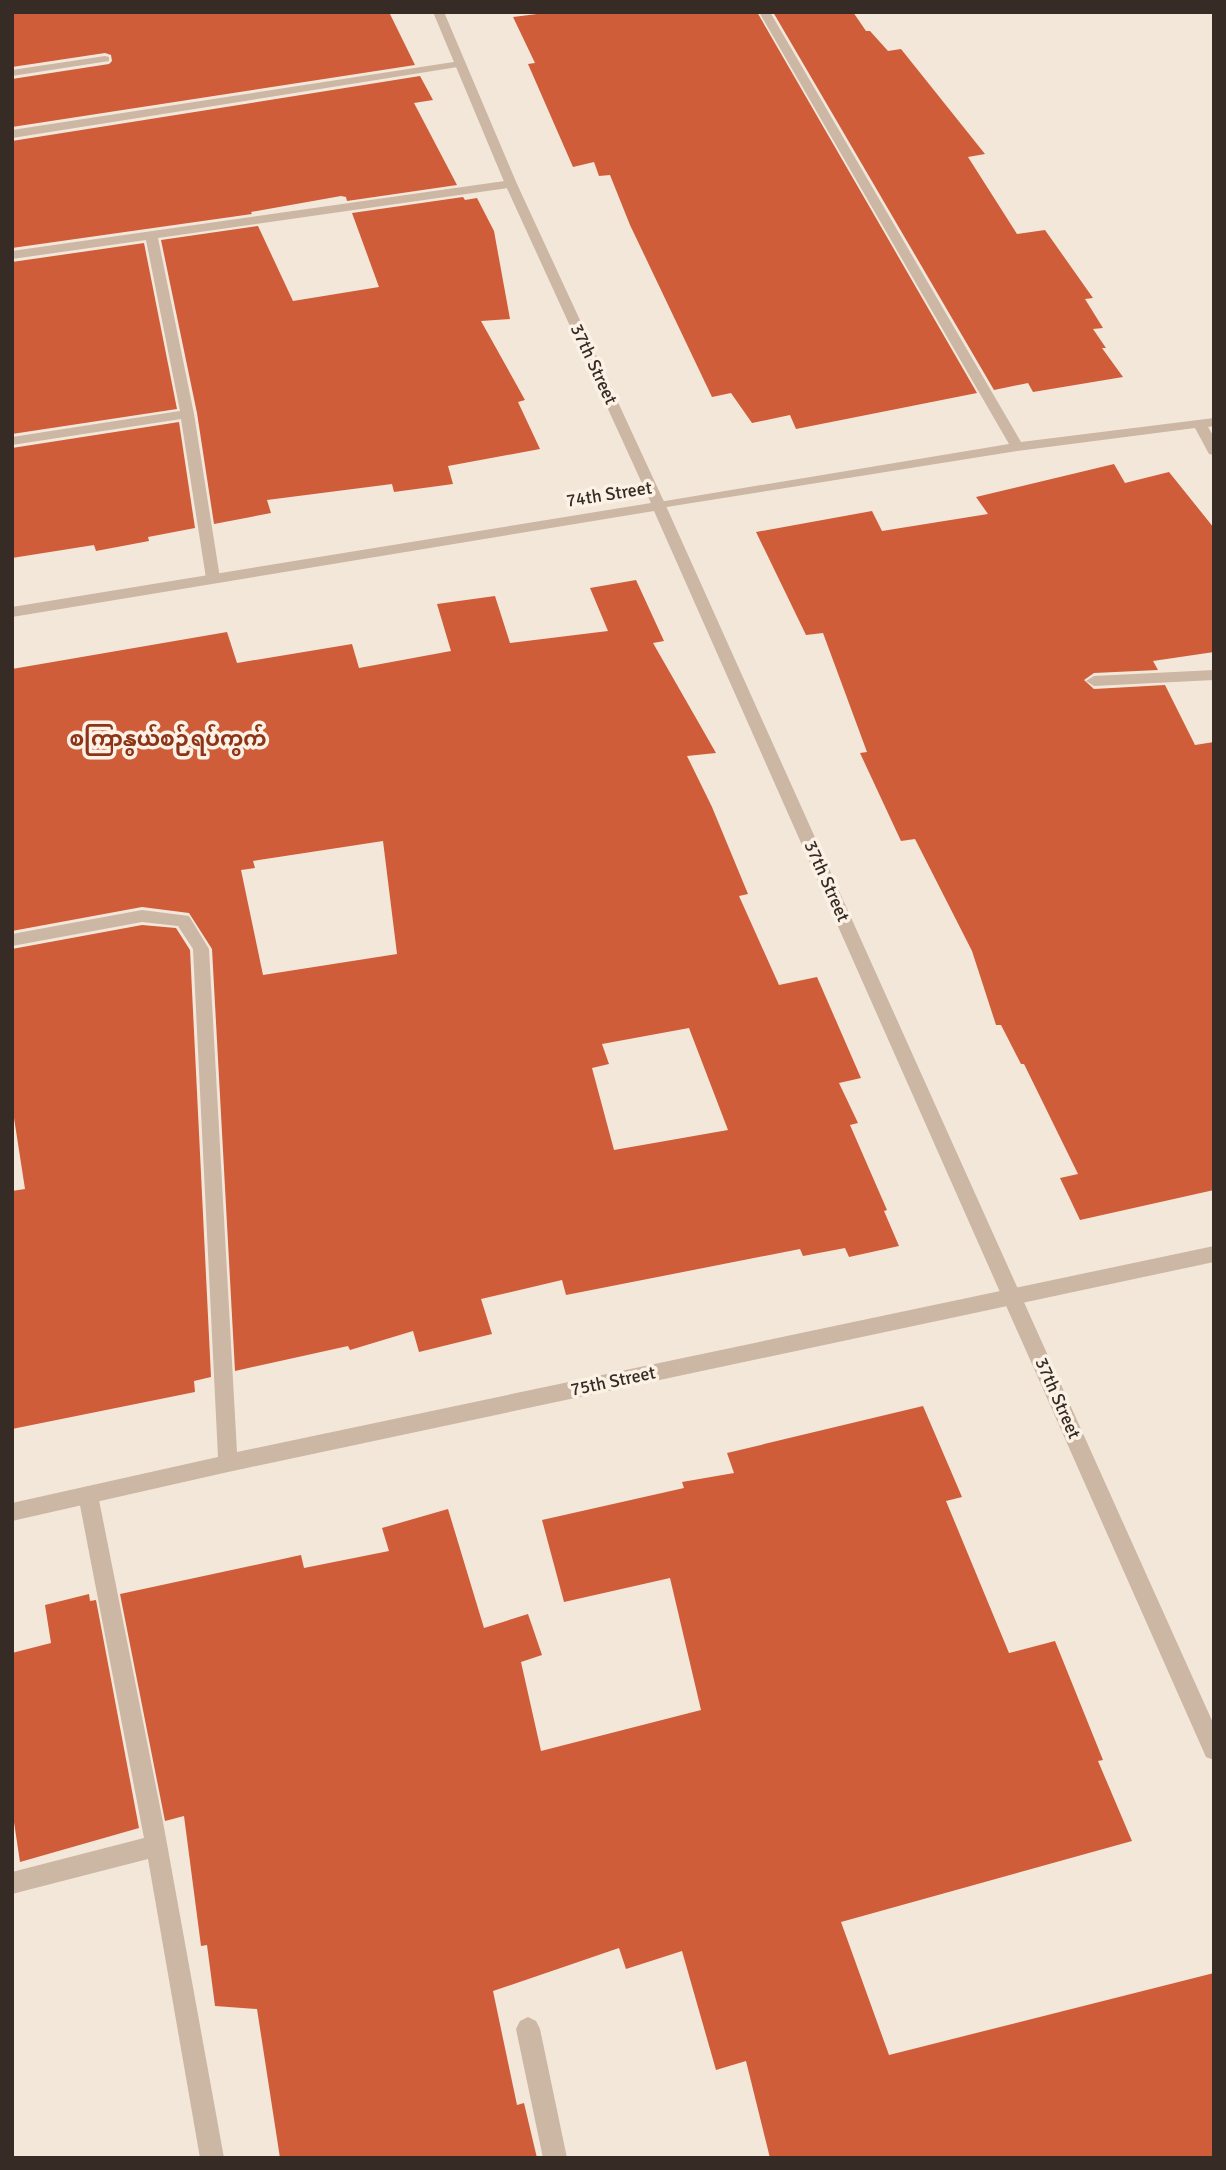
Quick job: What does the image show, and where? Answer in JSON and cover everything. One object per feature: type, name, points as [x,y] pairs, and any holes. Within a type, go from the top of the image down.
[{"type":"street","name":"37th Street","points":[[438,12],[512,184],[659,506],[1214,1750]]},
{"type":"street","points":[[764,12],[1017,447]]},
{"type":"street","points":[[12,73],[105,59]]},
{"type":"street","points":[[12,134],[460,64]]},
{"type":"street","points":[[12,255],[512,184]]},
{"type":"street","points":[[151,235],[187,414],[213,578]]},
{"type":"street","points":[[12,441],[187,414]]},
{"type":"street","points":[[1207,423],[1214,451]]},
{"type":"street","name":"74th Street","points":[[12,612],[1017,447],[1207,423]]},
{"type":"street","points":[[1094,681],[1214,675]]},
{"type":"street","points":[[12,940],[142,915],[183,920],[201,949],[228,1462]]},
{"type":"street","name":"75th Street","points":[[12,1512],[228,1462],[1214,1254]]},
{"type":"street","points":[[88,1494],[156,1846],[212,2158]]},
{"type":"street","points":[[12,1883],[156,1846]]},
{"type":"street","points":[[528,2029],[555,2158]]},
{"type":"building","points":[[12,12],[389,12],[415,65],[12,127],[12,79],[109,64],[112,61],[111,55],[105,53],[12,67]]},
{"type":"building","points":[[553,12],[757,12],[977,393],[796,429],[790,415],[752,423],[731,393],[712,397],[630,225],[610,175],[599,176],[594,162],[573,167],[528,64],[535,63],[513,17]]},
{"type":"building","points":[[773,12],[853,12],[866,31],[870,31],[888,51],[901,49],[985,154],[968,157],[1017,234],[1045,230],[1093,298],[1085,299],[1103,328],[1093,329],[1106,348],[1102,348],[1123,377],[1033,392],[1028,383],[994,390]]},
{"type":"building","points":[[420,76],[433,100],[414,103],[457,185],[347,201],[346,197],[341,196],[251,212],[252,214],[12,248],[12,141]]},
{"type":"building","points":[[463,197],[465,200],[477,198],[494,231],[510,319],[481,321],[525,400],[518,402],[540,449],[448,466],[453,484],[394,492],[392,484],[267,500],[271,513],[214,524],[197,413],[161,240],[258,226],[293,301],[379,287],[352,213]]},
{"type":"building","points":[[144,243],[177,409],[12,434],[12,262]]},
{"type":"building","points":[[179,422],[195,528],[148,537],[149,541],[96,551],[94,545],[12,558],[12,448]]},
{"type":"building","points":[[1114,464],[1125,483],[1169,472],[1214,528],[1214,652],[1153,661],[1158,670],[1094,673],[1084,680],[1094,689],[1165,685],[1195,745],[1214,742],[1214,1190],[1080,1220],[1060,1178],[1078,1174],[1024,1064],[1021,1064],[1001,1025],[996,1025],[972,951],[915,839],[901,841],[860,753],[867,752],[823,633],[806,635],[756,532],[872,511],[882,531],[988,514],[976,497]]},
{"type":"building","points":[[636,580],[664,641],[653,643],[716,753],[687,756],[712,807],[748,894],[739,896],[779,985],[817,977],[861,1078],[839,1083],[858,1123],[850,1125],[887,1210],[884,1211],[899,1246],[849,1257],[845,1248],[803,1256],[800,1249],[566,1295],[562,1280],[481,1299],[492,1334],[419,1352],[413,1331],[350,1350],[348,1346],[235,1371],[212,949],[189,913],[142,907],[12,931],[12,669],[227,632],[237,663],[352,644],[359,668],[451,651],[437,604],[495,596],[510,643],[608,631],[590,588]],"holes":[[[383,841],[397,954],[263,975],[241,870],[255,868],[253,861]],[[689,1028],[728,1130],[614,1150],[592,1068],[609,1064],[602,1044]]]},
{"type":"building","points":[[142,925],[176,928],[190,950],[211,1377],[194,1381],[195,1392],[12,1429],[12,1191],[25,1189],[12,1105],[12,949]]},
{"type":"building","points":[[923,1406],[962,1497],[946,1501],[1009,1653],[1055,1641],[1103,1760],[1098,1761],[1132,1841],[841,1922],[889,2055],[1214,1973],[1214,2158],[770,2158],[746,2061],[716,2070],[682,1951],[626,1969],[619,1948],[493,1991],[517,2105],[524,2103],[537,2158],[280,2158],[257,2009],[215,2006],[207,1945],[201,1946],[184,1816],[165,1821],[120,1594],[301,1555],[304,1568],[389,1551],[382,1528],[448,1509],[484,1628],[528,1614],[542,1655],[521,1662],[541,1751],[701,1710],[670,1578],[564,1602],[542,1520],[684,1488],[682,1482],[734,1473],[727,1453]]},
{"type":"building","points":[[89,1594],[90,1601],[96,1600],[139,1828],[20,1862],[12,1809],[12,1653],[51,1643],[45,1605]]},
{"type":"district","name":"စကြာနွယ်စဉ်ရပ်ကွက်","points":[[168,739]]}]
